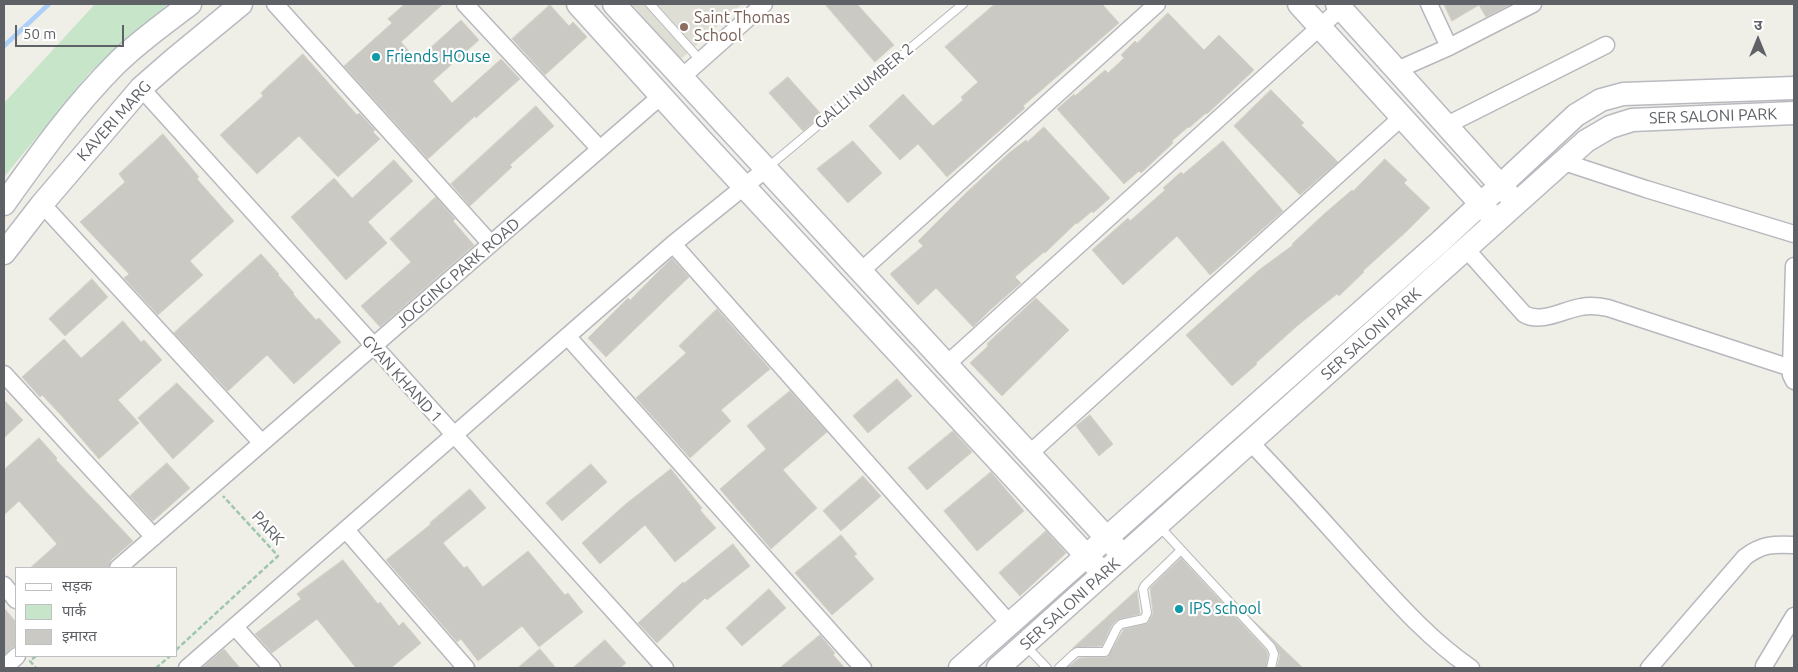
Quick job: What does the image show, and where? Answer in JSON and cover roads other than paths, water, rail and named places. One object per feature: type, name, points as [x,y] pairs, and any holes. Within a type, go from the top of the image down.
[{"type":"street","points":[[4,204],[52,137],[86,96],[117,63],[190,4]]},
{"type":"street","name":"KAVERI MARG","points":[[4,253],[42,204],[141,88],[241,4]]},
{"type":"street","points":[[275,4],[491,244]]},
{"type":"street","points":[[465,4],[600,149]]},
{"type":"street","points":[[578,4],[1103,574]]},
{"type":"street","points":[[614,4],[1123,556]]},
{"type":"street","points":[[682,77],[764,4]]},
{"type":"street","points":[[861,271],[1157,4]]},
{"type":"street","points":[[1299,4],[1497,221]]},
{"type":"street","points":[[1429,4],[1449,47]]},
{"type":"street","points":[[947,364],[1320,27],[1339,6],[1517,203]]},
{"type":"street","points":[[1397,70],[1449,47],[1523,6]]},
{"type":"street","points":[[1447,125],[1606,45]]},
{"type":"street","name":"GYAN KHAND 1","points":[[141,88],[665,668]]},
{"type":"street","points":[[960,668],[1481,204],[1576,115],[1601,100],[1623,94],[1794,88]]},
{"type":"street","name":"JOGGING PARK ROAD","points":[[119,567],[661,96]]},
{"type":"street","name":"SER SALONI PARK","points":[[998,668],[1586,141],[1610,128],[1632,120],[1794,113]]},
{"type":"street","points":[[1029,454],[1402,117]]},
{"type":"street","points":[[1564,162],[1794,234]]},
{"type":"street","points":[[187,668],[673,244],[766,169]]},
{"type":"street","points":[[42,204],[261,442]]},
{"type":"street","points":[[673,244],[1010,624]]},
{"type":"street","points":[[1466,248],[1524,314],[1532,318],[1581,307],[1597,306],[1608,308],[1793,375],[1794,266]]},
{"type":"street","points":[[568,337],[863,668]]},
{"type":"street","points":[[4,374],[154,537]]},
{"type":"street","points":[[1250,442],[1282,474],[1399,605],[1448,652],[1471,668]]},
{"type":"street","points":[[346,530],[466,668]]},
{"type":"street","points":[[1649,668],[1745,557],[1755,549],[1764,546],[1794,544]]},
{"type":"street","points":[[4,585],[15,599]]},
{"type":"street","points":[[1764,666],[1794,616]]},
{"type":"street","points":[[235,627],[272,668]]},
{"type":"street","points":[[4,668],[24,658]]},
{"type":"lane","points":[[650,4],[700,60]]},
{"type":"lane","name":"GALLI NUMBER 2","points":[[766,169],[963,4]]},
{"type":"lane","points":[[1158,525],[1271,647],[1274,654],[1270,668]]},
{"type":"lane","points":[[1059,668],[1077,652],[1104,652],[1121,624],[1144,619],[1147,616],[1143,589],[1145,585],[1181,550]]},
{"type":"lane","points":[[1024,644],[1047,668]]},
{"type":"waterway","points":[[4,46],[49,4]]},
{"type":"place","name":"Saint Thomas School","points":[[684,27]]},
{"type":"place","name":"Friends HOuse","points":[[376,57]]},
{"type":"place","name":"IPS school","points":[[1179,609]]}]
